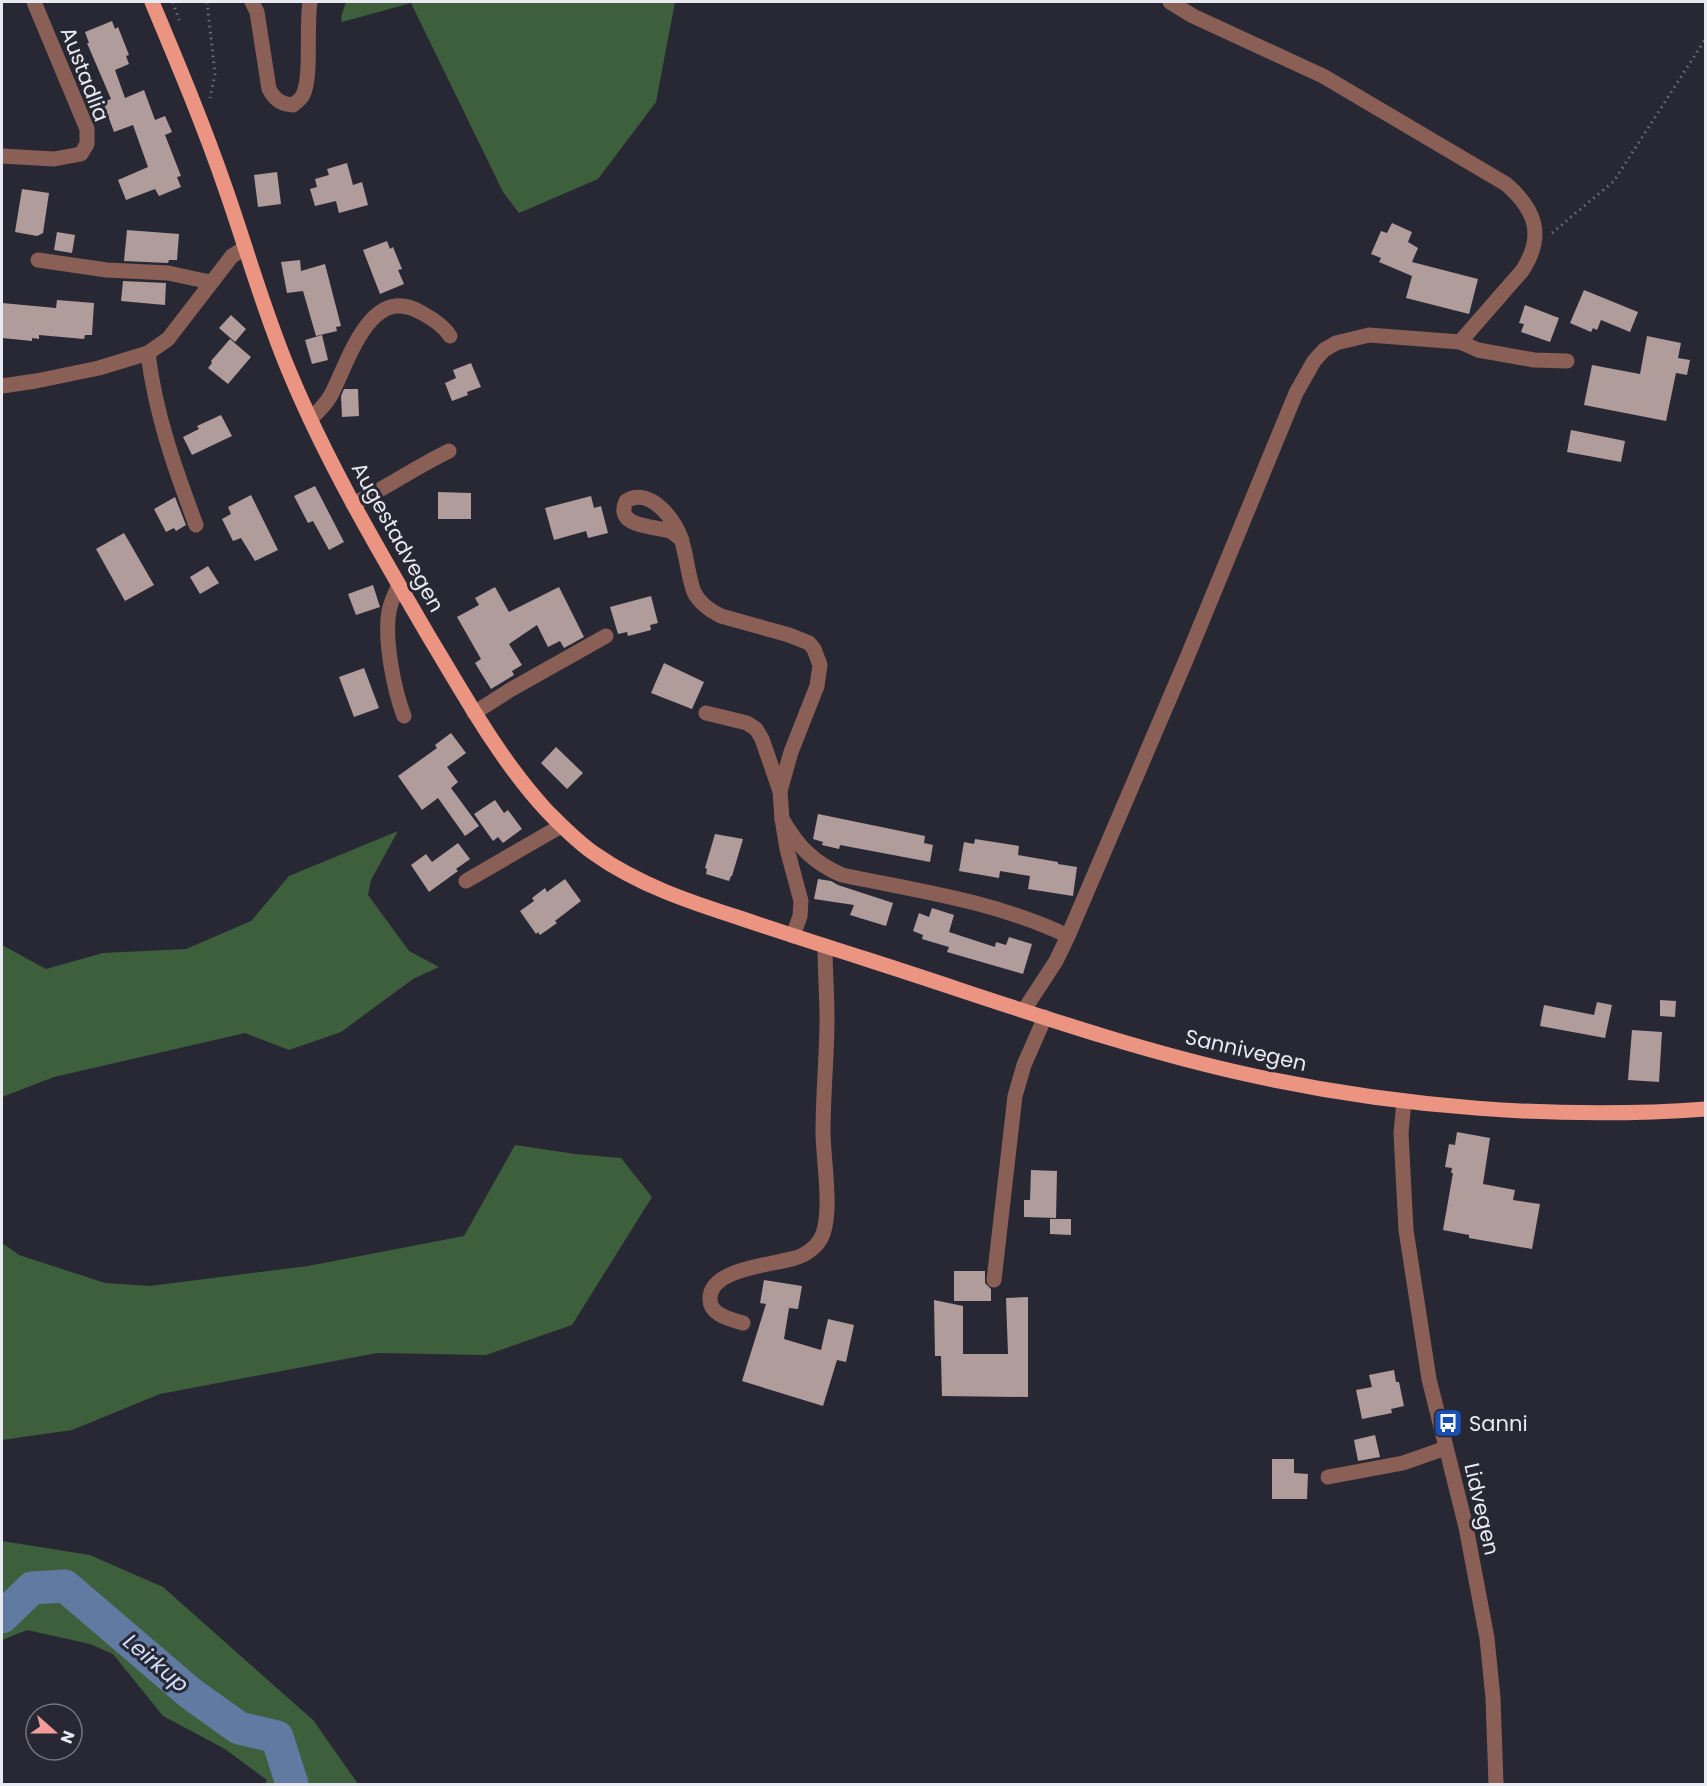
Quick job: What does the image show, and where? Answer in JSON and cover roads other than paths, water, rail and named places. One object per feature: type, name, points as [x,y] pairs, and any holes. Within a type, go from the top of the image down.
[{"type":"main road","name":"Augestadvegen","points":[[152,2],[201,122],[271,327],[310,419],[353,504],[497,750],[543,807],[589,851],[645,883],[793,936]]},
{"type":"main road","name":"Sannivegen","points":[[793,936],[1155,1050],[1246,1074],[1336,1092],[1404,1101],[1531,1110],[1604,1113],[1706,1109]]},
{"type":"street","name":"Austadlia","points":[[2,156],[54,159],[81,154],[87,144],[87,129],[34,2]]},
{"type":"street","points":[[252,2],[257,12],[269,89],[274,99],[284,105],[293,105],[303,98],[307,82],[310,2]]},
{"type":"street","points":[[1170,2],[1230,34],[1323,76],[1506,184],[1527,206],[1534,219],[1533,249],[1522,271],[1460,342]]},
{"type":"street","points":[[2,386],[99,368],[148,353],[168,339],[232,256],[245,248]]},
{"type":"street","points":[[38,260],[107,270],[168,273],[210,282]]},
{"type":"street","points":[[310,419],[330,397],[362,332],[377,314],[390,307],[401,305],[412,307],[440,325],[450,336]]},
{"type":"street","points":[[1024,1010],[1056,961],[1068,936],[1186,660],[1296,393],[1314,361],[1324,350],[1336,343],[1369,335],[1460,342],[1478,350],[1534,360],[1567,361]]},
{"type":"street","points":[[148,353],[152,384],[174,465],[196,525]]},
{"type":"street","points":[[353,504],[449,451]]},
{"type":"street","points":[[682,540],[692,584],[699,601],[721,616],[789,634],[808,643],[814,649],[820,665],[816,686],[791,752],[780,791]]},
{"type":"street","points":[[399,585],[389,611],[388,626],[397,693],[404,717]]},
{"type":"street","points":[[474,713],[606,636]]},
{"type":"street","points":[[706,713],[747,723],[756,729],[762,739],[780,791],[787,849],[801,901],[800,916],[793,936]]},
{"type":"street","points":[[782,819],[796,842],[807,854],[842,875],[967,901],[1038,923],[1068,936]]},
{"type":"street","points":[[466,881],[561,825]]},
{"type":"street","points":[[743,1323],[715,1312],[710,1302],[712,1287],[720,1279],[734,1273],[797,1258],[813,1248],[820,1240],[825,1224],[823,1133],[827,1020],[825,946]]},
{"type":"street","points":[[994,1280],[1015,1096],[1024,1065],[1045,1017]]},
{"type":"street","name":"Lidvegen","points":[[1404,1101],[1401,1133],[1406,1230],[1429,1378],[1466,1527],[1487,1638],[1493,1698],[1496,1785]]},
{"type":"street","points":[[1328,1477],[1404,1463],[1446,1448]]},
{"type":"waterway","name":"Leirkup","points":[[2,1617],[32,1588],[65,1586],[190,1693],[239,1728],[277,1737],[292,1784]]},
{"type":"place","name":"Sanni","points":[[1448,1423]]}]
